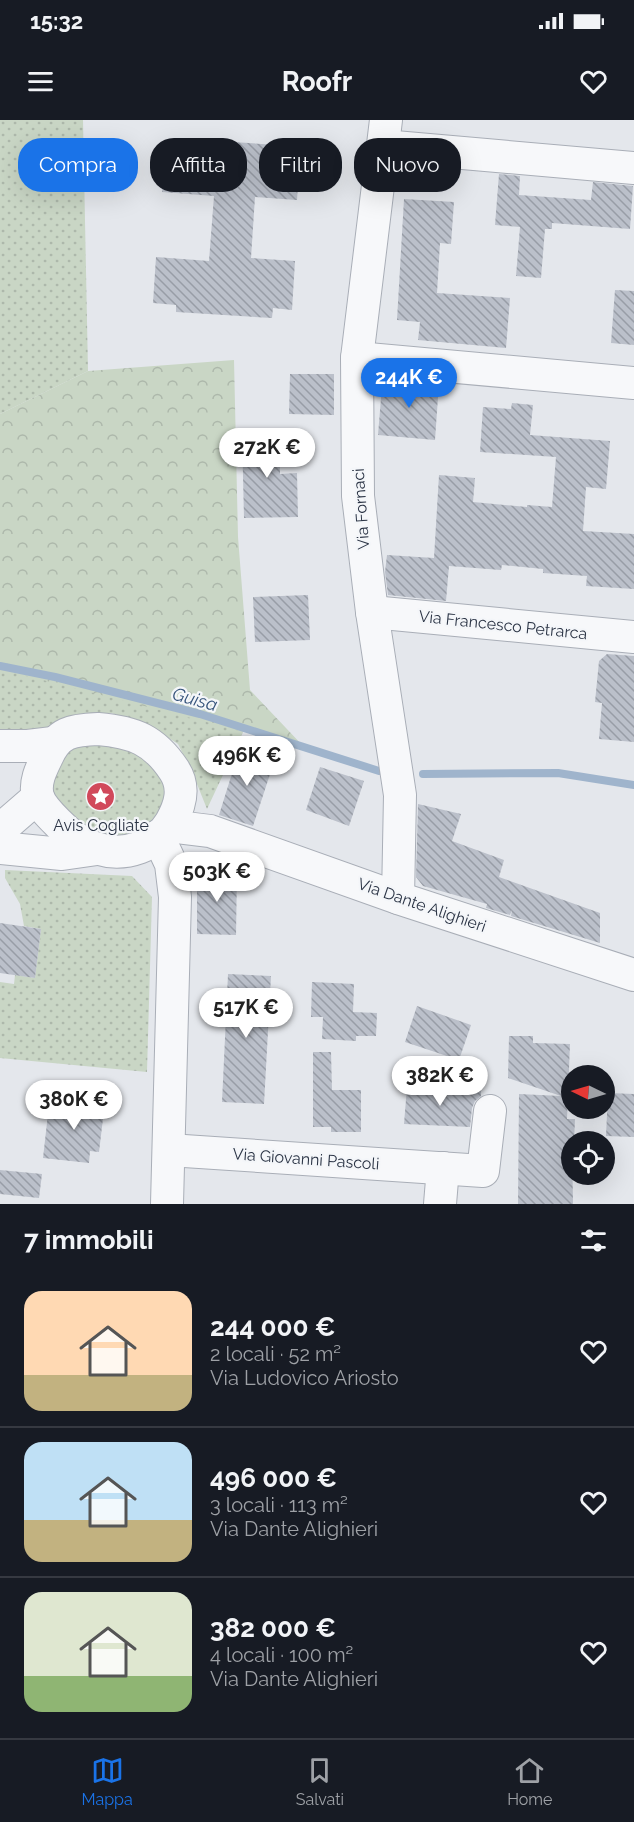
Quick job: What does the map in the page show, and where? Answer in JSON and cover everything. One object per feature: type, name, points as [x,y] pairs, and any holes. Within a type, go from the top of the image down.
[{"type":"street","points":[[385,133],[634,168]]},
{"type":"street","name":"Via Fornaci","points":[[385,133],[357,358],[358,496],[372,612],[400,795],[398,898]]},
{"type":"street","points":[[357,358],[634,383]]},
{"type":"street","name":"Via Francesco Petrarca","points":[[372,612],[634,638]]},
{"type":"street","points":[[0,746],[53,743],[66,734],[91,729],[120,731],[142,738],[160,750],[176,773],[182,794],[210,831]]},
{"type":"street","points":[[53,743],[39,774],[38,790],[48,813],[65,830],[97,849]]},
{"type":"street","points":[[0,761],[38,790]]},
{"type":"street","points":[[0,830],[38,790]]},
{"type":"street","points":[[0,848],[62,854],[97,849],[129,851],[147,845],[164,831],[180,805],[182,794]]},
{"type":"street","points":[[164,831],[175,897],[167,1204]]},
{"type":"street","name":"Via Dante Alighieri","points":[[164,831],[210,831],[398,898],[634,975]]},
{"type":"street","points":[[129,851],[161,873],[175,897]]},
{"type":"street","name":"Via Giovanni Pascoli","points":[[170,1150],[483,1171],[490,1111]]},
{"type":"street","points":[[440,1204],[443,1168]]},
{"type":"green space","points":[[0,120],[83,120],[83,138],[18,138],[18,192],[84,192],[88,371],[0,414]]},
{"type":"green space","points":[[234,360],[238,537],[250,690],[304,747],[0,669],[0,414],[88,371]]},
{"type":"green space","points":[[0,668],[245,728],[207,809],[178,744],[147,724],[111,713],[74,715],[50,725],[35,735],[0,736]]},
{"type":"green space","points":[[98,741],[152,757],[169,793],[151,827],[120,836],[97,832],[72,819],[55,800],[51,789],[52,777],[61,761],[72,746]]},
{"type":"green space","points":[[5,870],[132,876],[152,897],[147,1072],[0,1058],[0,982],[14,984],[15,975],[35,978],[41,929],[24,926],[20,904],[5,878]]},
{"type":"building","points":[[247,143],[259,144],[259,192],[298,192],[297,200],[255,197],[251,258],[295,261],[292,310],[273,308],[272,318],[176,312],[176,305],[153,303],[156,257],[209,261],[214,196],[162,192],[247,192]]},
{"type":"building","points":[[499,174],[520,176],[519,195],[591,200],[593,182],[633,186],[630,229],[552,223],[552,229],[545,229],[541,278],[516,276],[520,227],[495,225]]},
{"type":"building","points":[[404,199],[454,202],[451,244],[440,243],[437,293],[510,298],[506,348],[418,340],[420,322],[397,320]]},
{"type":"building","points":[[615,290],[634,291],[634,345],[611,343]]},
{"type":"building","points":[[290,374],[334,374],[334,415],[289,414]]},
{"type":"building","points":[[390,379],[439,383],[435,440],[378,435],[382,386]]},
{"type":"building","points":[[512,403],[533,405],[530,435],[610,441],[606,489],[586,487],[583,531],[634,534],[634,589],[586,586],[587,576],[543,573],[543,569],[502,565],[501,570],[449,566],[446,601],[388,595],[385,572],[387,555],[434,558],[439,475],[475,478],[473,502],[552,507],[556,457],[480,452],[483,407],[511,409]]},
{"type":"building","points":[[279,432],[280,474],[297,473],[298,517],[244,518],[242,433]]},
{"type":"building","points":[[308,595],[310,640],[255,642],[253,597]]},
{"type":"building","points":[[607,654],[634,656],[634,742],[599,739],[602,703],[595,702],[599,661]]},
{"type":"building","points":[[240,748],[275,759],[253,826],[219,815]]},
{"type":"building","points":[[320,767],[364,781],[349,826],[306,810]]},
{"type":"building","points":[[418,804],[461,814],[452,841],[504,860],[499,877],[600,913],[600,943],[511,916],[512,910],[510,915],[486,908],[487,904],[423,886],[416,877]]},
{"type":"building","points":[[197,871],[237,871],[236,935],[197,934]]},
{"type":"building","points":[[0,923],[41,929],[35,978],[0,973]]},
{"type":"building","points":[[228,974],[271,976],[264,1104],[222,1102]]},
{"type":"building","points":[[312,982],[354,984],[353,1012],[377,1013],[376,1036],[356,1036],[356,1041],[322,1039],[323,1017],[311,1017]]},
{"type":"building","points":[[417,1006],[471,1025],[459,1060],[405,1042]]},
{"type":"building","points":[[509,1036],[533,1036],[533,1043],[570,1044],[569,1065],[561,1065],[561,1096],[508,1078]]},
{"type":"building","points":[[313,1052],[331,1052],[332,1090],[361,1090],[361,1132],[331,1132],[331,1127],[313,1127]]},
{"type":"building","points":[[407,1087],[481,1091],[481,1096],[472,1108],[470,1127],[404,1124]]},
{"type":"building","points":[[615,1093],[634,1094],[634,1137],[615,1136],[615,1131],[606,1131],[607,1119],[615,1119]]},
{"type":"building","points":[[519,1094],[561,1096],[561,1119],[575,1119],[574,1131],[561,1131],[561,1185],[573,1185],[573,1204],[518,1204]]},
{"type":"building","points":[[70,1098],[105,1102],[99,1152],[90,1151],[89,1163],[43,1158],[49,1105],[70,1107]]},
{"type":"building","points":[[0,1170],[42,1174],[39,1198],[0,1194]]},
{"type":"waterway","name":"Guisa","points":[[0,666],[55,677],[200,714],[379,771]]},
{"type":"waterway","name":"Guisa","points":[[423,774],[558,773],[634,785]]},
{"type":"place","name":"Avis Cogliate","points":[[101,797]]}]
